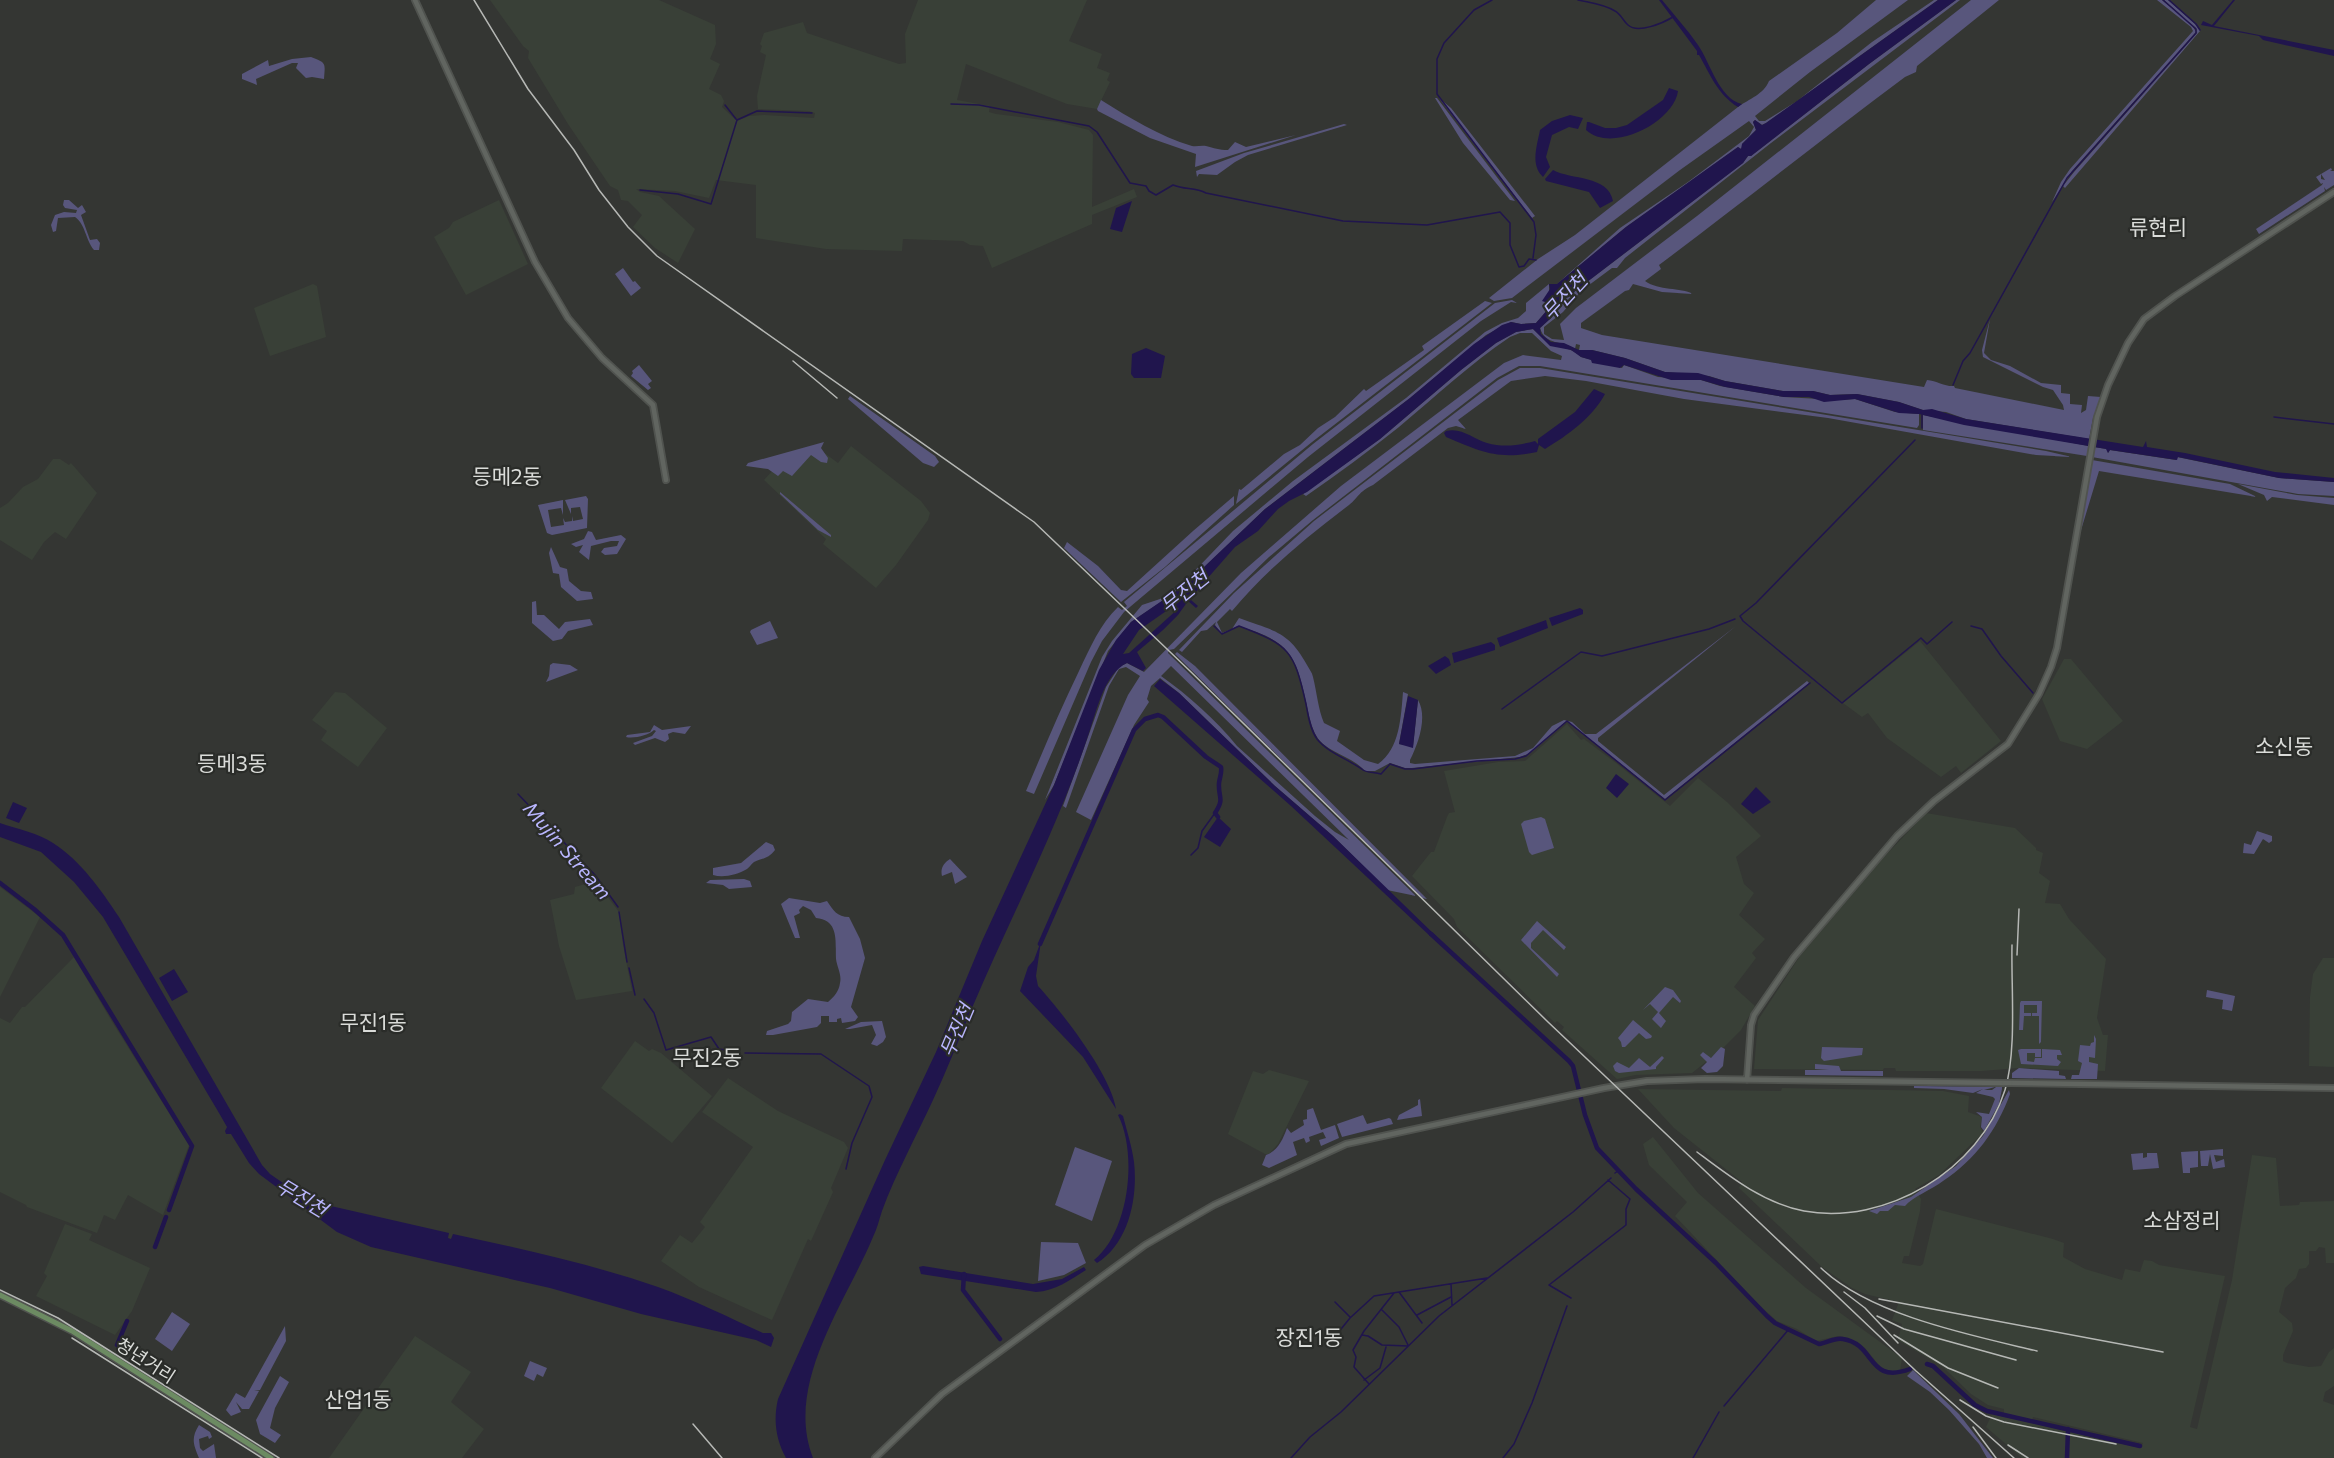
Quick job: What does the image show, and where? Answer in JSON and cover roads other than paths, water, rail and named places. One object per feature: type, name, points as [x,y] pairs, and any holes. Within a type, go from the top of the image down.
[{"type":"main road","points":[[415,0],[535,262],[554,297],[568,318],[602,358],[653,405],[666,480]]},
{"type":"main road","points":[[1747,1080],[1751,1025],[1754,1015],[1794,957],[1897,836],[1934,801],[2008,744],[2038,694],[2057,648],[2094,430],[2101,402],[2120,358],[2144,319],[2175,296],[2334,192]]},
{"type":"main road","points":[[874,1458],[922,1411],[958,1382],[1145,1245],[1214,1205],[1346,1144],[1587,1091],[1658,1080],[2334,1088]]},
{"type":"main road","name":"청년거리","points":[[0,1295],[72,1331],[271,1458]]},
{"type":"water","points":[[1659,0],[1662,0],[1698,45],[1721,88],[1734,101],[1742,104],[1738,107],[1720,90],[1697,55],[1697,51]]},
{"type":"water","name":"무진천","points":[[1938,0],[1956,0],[1751,156],[1748,156],[1743,163],[1566,298],[1540,328],[1541,334],[1551,342],[1564,343],[1579,350],[1592,350],[1625,358],[1665,372],[1698,373],[1725,381],[1783,391],[1813,391],[1830,395],[1857,394],[1899,402],[1923,410],[1932,409],[1966,419],[2143,447],[2146,441],[2147,447],[2275,472],[2334,478],[2334,482],[2279,478],[2178,457],[2177,460],[2110,450],[2108,453],[2106,449],[1964,425],[1919,414],[1899,413],[1855,399],[1824,402],[1809,397],[1784,397],[1725,387],[1701,380],[1671,380],[1624,365],[1620,368],[1592,363],[1591,360],[1571,350],[1550,346],[1533,329],[1516,332],[1496,343],[1380,439],[1307,492],[1278,509],[1258,531],[1235,547],[1191,600],[1198,606],[1196,608],[1188,601],[1163,630],[1137,652],[1146,668],[1143,671],[1127,663],[1112,675],[1098,704],[1077,768],[1049,838],[938,1089],[893,1183],[874,1234],[822,1344],[806,1401],[806,1430],[813,1458],[786,1458],[776,1430],[778,1399],[936,1052],[982,941],[1054,785],[1099,670],[1116,640],[1131,622],[1185,585],[1265,509],[1410,398],[1474,344],[1502,325],[1511,322],[1536,323],[1549,308],[1548,303],[1542,301],[1550,289],[1549,284],[1557,284],[1626,227],[1738,147],[1741,149],[1742,144],[1756,130],[1753,122],[1755,120],[1762,125]],"holes":[[[1172,607],[1179,608],[1129,653],[1123,654],[1139,630]]]},
{"type":"water","points":[[2235,0],[2214,26],[2334,50],[2334,56],[2263,40],[2259,36],[2201,25],[2203,21],[2212,25]]},
{"type":"water","points":[[1669,88],[1678,91],[1674,103],[1666,114],[1640,131],[1611,138],[1597,136],[1586,130],[1587,122],[1605,128],[1627,125],[1663,100]]},
{"type":"water","points":[[1570,115],[1583,118],[1578,129],[1569,127],[1552,135],[1546,157],[1550,167],[1543,177],[1536,161],[1540,130],[1552,121]]},
{"type":"water","points":[[1553,170],[1597,182],[1610,193],[1613,201],[1600,208],[1589,192],[1546,181],[1545,179]]},
{"type":"water","points":[[1132,201],[1122,232],[1110,229],[1116,208]]},
{"type":"water","points":[[1146,348],[1165,356],[1161,378],[1134,378],[1131,374],[1132,354]]},
{"type":"water","points":[[1594,389],[1605,394],[1593,411],[1571,432],[1554,444],[1545,449],[1539,445],[1537,452],[1511,455],[1490,453],[1446,437],[1444,433],[1457,431],[1487,443],[1506,446],[1535,441],[1538,444],[1538,439],[1575,412]]},
{"type":"water","points":[[1580,608],[1583,614],[1552,626],[1549,618]]},
{"type":"water","points":[[1546,620],[1548,628],[1500,647],[1497,638]]},
{"type":"water","points":[[1491,642],[1495,645],[1495,650],[1454,663],[1452,653]]},
{"type":"water","points":[[1445,656],[1451,665],[1436,674],[1428,666]]},
{"type":"water","points":[[1160,679],[1179,693],[1275,786],[1333,836],[1437,937],[1430,936],[1291,806],[1154,686]]},
{"type":"water","points":[[1408,696],[1418,700],[1413,748],[1399,744]]},
{"type":"water","points":[[1616,774],[1629,784],[1617,798],[1606,788]]},
{"type":"water","points":[[1756,787],[1771,802],[1753,814],[1741,804]]},
{"type":"water","points":[[13,802],[27,808],[19,823],[6,818]]},
{"type":"water","points":[[1218,817],[1231,829],[1220,847],[1204,837]]},
{"type":"water","name":"무진천","points":[[0,823],[53,843],[73,858],[90,877],[119,917],[262,1165],[270,1174],[309,1201],[449,1233],[448,1238],[451,1239],[453,1234],[633,1279],[685,1297],[763,1333],[771,1333],[774,1338],[771,1347],[756,1340],[641,1314],[550,1288],[371,1247],[337,1232],[259,1174],[249,1163],[231,1134],[226,1134],[227,1127],[103,917],[74,882],[41,852],[0,837]]},
{"type":"water","points":[[1041,941],[1036,976],[1038,986],[1084,1044],[1105,1079],[1116,1109],[1083,1057],[1020,991],[1028,967],[1034,960]]},
{"type":"water","points":[[174,969],[188,992],[172,1001],[159,978]]},
{"type":"water","points":[[1118,1115],[1123,1116],[1134,1162],[1132,1204],[1129,1218],[1117,1244],[1097,1263],[1094,1260],[1106,1247],[1115,1231],[1127,1192],[1128,1150]]},
{"type":"water","points":[[919,1267],[1033,1284],[1062,1279],[1084,1267],[1086,1270],[1056,1287],[1036,1292],[921,1274]]},
{"type":"waterway","points":[[1492,0],[1474,10],[1444,43],[1437,59],[1437,94],[1534,222],[1536,235],[1533,258]]},
{"type":"waterway","points":[[1578,0],[1617,12],[1632,27],[1650,27],[1673,17]]},
{"type":"waterway","points":[[1953,385],[1963,361],[1970,353],[2067,178],[2196,33],[2196,29],[2163,0]]},
{"type":"waterway","points":[[2169,0],[2200,30]]},
{"type":"waterway","points":[[951,104],[979,105],[1089,126],[1097,132],[1130,183],[1146,186],[1156,195],[1173,185],[1343,221],[1427,225],[1500,212],[1510,223],[1510,245],[1519,267],[1524,266],[1529,259],[1536,260]]},
{"type":"waterway","points":[[725,105],[736,119]]},
{"type":"waterway","points":[[640,190],[678,194],[711,204],[737,120],[757,111],[812,113]]},
{"type":"waterway","points":[[1922,415],[1922,428]]},
{"type":"waterway","points":[[2274,417],[2334,424]]},
{"type":"waterway","points":[[1915,440],[1756,603],[1740,616],[1743,621],[1842,703],[1921,638],[1927,644],[1952,622]]},
{"type":"waterway","points":[[1502,709],[1581,652],[1602,656],[1709,629],[1735,619]]},
{"type":"waterway","points":[[1214,626],[1222,634],[1239,626],[1269,639],[1287,652],[1298,672],[1310,722],[1317,739],[1327,748],[1365,771],[1381,774],[1390,764],[1413,769],[1526,756],[1567,721],[1665,800],[1810,683]]},
{"type":"waterway","points":[[1971,626],[1982,629],[2001,656],[2033,693]]},
{"type":"waterway","points":[[1040,944],[1134,730],[1145,719],[1158,715],[1163,717],[1206,757],[1221,767],[1220,801],[1215,813],[1218,817]]},
{"type":"waterway","name":"Mujin Stream","points":[[518,794],[595,875],[618,907]]},
{"type":"waterway","points":[[1191,855],[1198,848],[1202,831],[1215,813]]},
{"type":"waterway","points":[[0,883],[63,935],[192,1146],[169,1210]]},
{"type":"waterway","name":"Mujin Stream","points":[[619,912],[627,962]]},
{"type":"waterway","points":[[1431,934],[1569,1061],[1573,1066],[1585,1115],[1597,1148],[1636,1189],[1716,1263],[1767,1316],[1775,1323],[1819,1344],[1834,1339],[1854,1342],[1879,1368],[1886,1372],[1896,1373],[1910,1369]]},
{"type":"waterway","name":"Mujin Stream","points":[[629,968],[635,995]]},
{"type":"waterway","name":"Mujin Stream","points":[[644,999],[654,1013],[666,1050],[711,1037],[719,1049],[739,1052]]},
{"type":"waterway","name":"Mujin Stream","points":[[745,1053],[821,1054],[869,1086],[872,1097],[852,1143],[846,1169]]},
{"type":"waterway","points":[[1291,1458],[1310,1437],[1341,1412],[1439,1316],[1573,1212],[1611,1178]]},
{"type":"waterway","points":[[1571,1298],[1549,1285],[1626,1225],[1626,1209],[1630,1199],[1608,1180]]},
{"type":"waterway","points":[[155,1247],[166,1217]]},
{"type":"waterway","points":[[964,1274],[963,1290],[1000,1339]]},
{"type":"waterway","points":[[1337,1334],[1350,1318],[1374,1296],[1487,1278]]},
{"type":"waterway","points":[[1451,1284],[1452,1305]]},
{"type":"waterway","points":[[1399,1292],[1422,1323]]},
{"type":"waterway","points":[[1369,1384],[1354,1367],[1356,1357],[1353,1350],[1364,1331],[1394,1293]]},
{"type":"waterway","points":[[1417,1315],[1451,1297]]},
{"type":"waterway","points":[[1335,1302],[1350,1317]]},
{"type":"waterway","points":[[1503,1458],[1514,1444],[1532,1403],[1567,1306]]},
{"type":"waterway","points":[[1382,1310],[1399,1327],[1408,1345]]},
{"type":"waterway","points":[[117,1345],[127,1321]]},
{"type":"waterway","points":[[1724,1406],[1789,1329]]},
{"type":"waterway","points":[[1362,1335],[1382,1345],[1408,1346]]},
{"type":"waterway","points":[[1364,1380],[1380,1368],[1386,1347]]},
{"type":"waterway","points":[[1927,1364],[1933,1366],[1975,1405],[1987,1411],[2140,1446]]},
{"type":"waterway","points":[[1693,1458],[1719,1412]]},
{"type":"waterway","points":[[2067,1458],[2068,1429]]},
{"type":"tram line","points":[[0,1290],[58,1318],[279,1458]]},
{"type":"tram line","points":[[72,1338],[262,1458]]},
{"type":"railway","points":[[474,0],[528,89],[574,150],[599,190],[628,227],[657,256],[1034,522],[1190,671],[1548,1022],[1916,1371],[2014,1458]]},
{"type":"railway","points":[[793,361],[837,398]]},
{"type":"railway","points":[[2017,955],[2019,909]]},
{"type":"railway","points":[[1697,1152],[1761,1195],[1774,1202],[1804,1211],[1835,1213],[1866,1210],[1897,1200],[1926,1186],[1952,1167],[1974,1145],[1993,1119],[2005,1090],[2009,1074],[2012,1038],[2012,945]]},
{"type":"railway","points":[[1821,1268],[1866,1299],[1893,1311],[1952,1330],[2037,1351]]},
{"type":"railway","points":[[1844,1292],[1865,1308],[1898,1343]]},
{"type":"railway","points":[[1879,1299],[2163,1352]]},
{"type":"railway","points":[[1877,1316],[1904,1329],[2016,1360]]},
{"type":"railway","points":[[1894,1335],[1948,1368],[1998,1388]]},
{"type":"railway","points":[[1960,1400],[1986,1416],[2004,1422],[2116,1444]]},
{"type":"railway","points":[[693,1424],[722,1458]]},
{"type":"railway","points":[[1973,1427],[1996,1458]]},
{"type":"railway","points":[[2008,1445],[2028,1458]]},
{"type":"district","name":"류현리","points":[[2158,226]]},
{"type":"district","name":"등메2동","points":[[507,475]]},
{"type":"district","name":"소신동","points":[[2284,745]]},
{"type":"district","name":"등메3동","points":[[232,762]]},
{"type":"district","name":"무진1동","points":[[373,1021]]},
{"type":"district","name":"무진2동","points":[[707,1056]]},
{"type":"district","name":"소삼정리","points":[[2182,1219]]},
{"type":"district","name":"장진1동","points":[[1309,1336]]},
{"type":"district","name":"산업1동","points":[[358,1398]]}]
